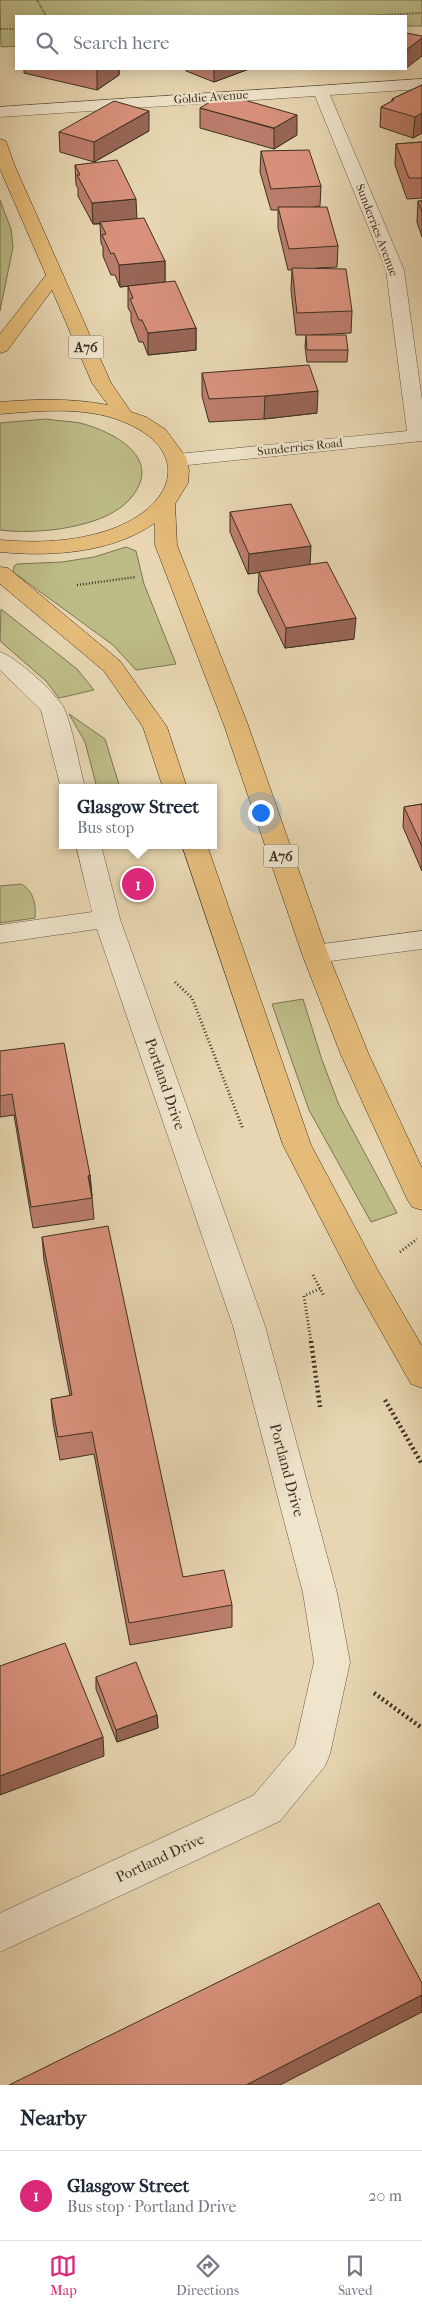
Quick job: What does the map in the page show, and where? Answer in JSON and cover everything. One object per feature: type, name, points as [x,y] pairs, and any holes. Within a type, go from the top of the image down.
[{"type":"main road","name":"A76","points":[[0,144],[6,164],[102,383],[124,415]]},
{"type":"main road","points":[[0,347],[54,276]]},
{"type":"main road","name":"A76","points":[[0,408],[42,404],[68,405],[85,406],[124,415],[149,427],[168,443],[178,460]]},
{"type":"main road","points":[[0,546],[12,548],[58,547],[101,539],[138,524],[165,506],[178,483],[178,460]]},
{"type":"main road","name":"A76","points":[[165,506],[166,545],[236,725],[315,954],[355,1055],[422,1199]]},
{"type":"main road","points":[[0,573],[112,666],[155,727],[174,784]]},
{"type":"main road","points":[[195,849],[297,1145],[366,1277],[422,1375]]},
{"type":"street","name":"Goldie Avenue","points":[[0,112],[422,84]]},
{"type":"street","name":"Sunderries Avenue","points":[[321,91],[394,270],[420,435]]},
{"type":"street","name":"Sunderries Road","points":[[178,460],[420,435]]},
{"type":"street","points":[[0,659],[16,671],[52,708],[72,784]]},
{"type":"street","name":"Portland Drive","points":[[0,1933],[267,1808],[312,1754],[332,1662],[320,1593],[249,1326],[107,919],[89,849]]},
{"type":"street","points":[[0,934],[107,919]]},
{"type":"street","points":[[315,954],[422,940]]},
{"type":"path","points":[[36,0],[45,15]]},
{"type":"path","points":[[383,15],[422,13]]},
{"type":"path","points":[[0,29],[15,28]]},
{"type":"path","points":[[24,592],[177,572]]},
{"type":"path","points":[[332,1662],[422,1728]]},
{"type":"shaded area","points":[[0,0],[422,0],[422,26],[407,26],[407,15],[15,15],[15,46],[1,47]]},
{"type":"shaded area","points":[[0,200],[11,229],[13,247],[0,311]]},
{"type":"shaded area","points":[[46,419],[80,423],[94,427],[120,440],[131,449],[139,460],[142,472],[139,485],[130,499],[119,509],[87,523],[50,530],[0,530],[0,423]]},
{"type":"shaded area","points":[[126,547],[136,551],[144,584],[176,664],[136,670],[113,645],[13,572],[14,566],[17,564],[62,562],[94,557]]},
{"type":"shaded area","points":[[1,609],[77,669],[94,690],[59,698],[46,681],[0,641]]},
{"type":"shaded area","points":[[69,714],[105,739],[119,784],[96,784],[85,742]]},
{"type":"shaded area","points":[[21,884],[29,890],[33,898],[35,918],[0,923],[0,886]]},
{"type":"shaded area","points":[[303,999],[322,1060],[339,1105],[397,1213],[371,1222],[309,1110],[272,1004]]},
{"type":"building","points":[[407,33],[422,36],[407,49]]},
{"type":"building","points":[[422,85],[422,113],[415,117],[381,107],[394,100],[392,99]]},
{"type":"building","points":[[223,94],[297,115],[274,128],[200,108]]},
{"type":"building","points":[[114,101],[149,111],[94,142],[59,132]]},
{"type":"building","points":[[422,142],[422,178],[409,178],[396,144]]},
{"type":"building","points":[[309,150],[321,186],[271,189],[261,151]]},
{"type":"building","points":[[117,160],[136,199],[92,203],[77,175],[80,175],[75,165]]},
{"type":"building","points":[[418,201],[422,201],[422,212]]},
{"type":"building","points":[[278,207],[327,207],[338,246],[289,249]]},
{"type":"building","points":[[144,218],[165,261],[119,265],[114,253],[111,254],[102,235],[106,234],[100,222]]},
{"type":"building","points":[[292,268],[346,269],[352,311],[297,313]]},
{"type":"building","points":[[175,281],[196,328],[148,333],[142,320],[139,320],[130,299],[133,298],[128,286]]},
{"type":"building","points":[[306,335],[346,335],[348,350],[307,350]]},
{"type":"building","points":[[309,365],[318,391],[265,396],[209,399],[202,373]]},
{"type":"building","points":[[291,504],[311,546],[249,554],[230,512]]},
{"type":"building","points":[[327,562],[356,618],[286,628],[259,572]]},
{"type":"building","points":[[422,804],[422,846],[404,807]]},
{"type":"building","points":[[64,1043],[90,1175],[88,1176],[92,1198],[31,1207],[12,1094],[0,1096],[0,1051]]},
{"type":"building","points":[[108,1226],[183,1577],[224,1570],[232,1605],[129,1623],[92,1432],[58,1437],[51,1399],[72,1395],[42,1237]]},
{"type":"building","points":[[65,1643],[103,1737],[0,1776],[0,1666]]},
{"type":"building","points":[[136,1662],[157,1715],[116,1730],[96,1677]]},
{"type":"building","points":[[379,1903],[422,1983],[422,1995],[246,2085],[9,2085]]},
{"type":"place","name":"Glasgow Street","points":[[138,884]]}]
